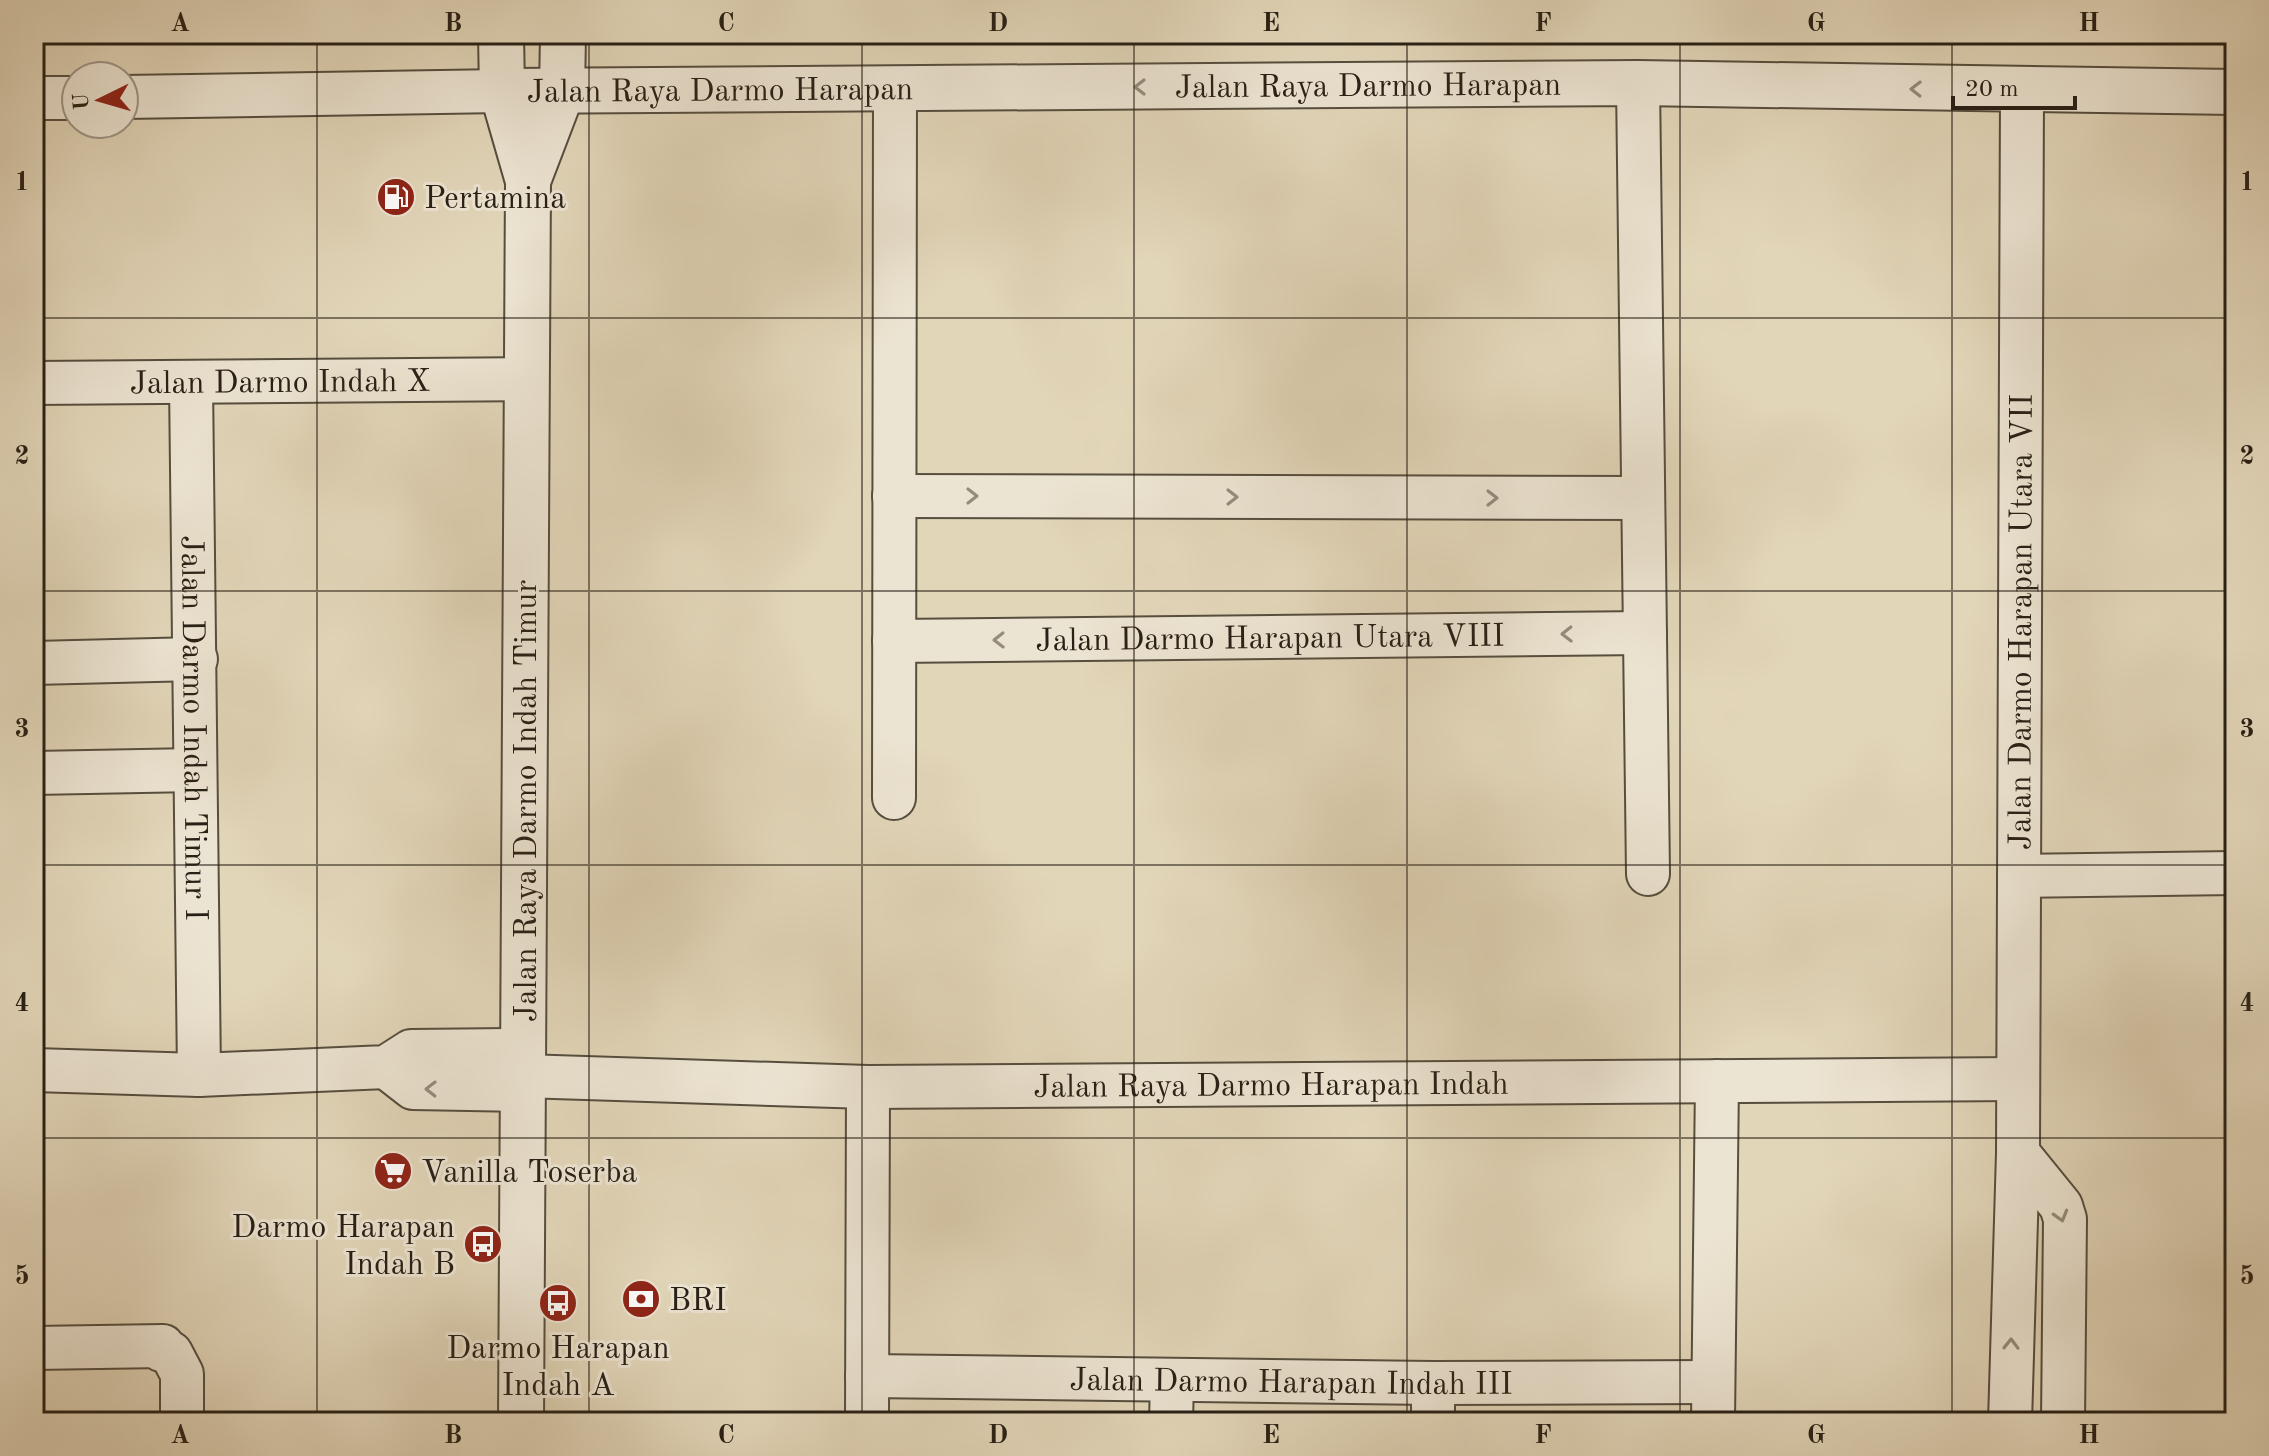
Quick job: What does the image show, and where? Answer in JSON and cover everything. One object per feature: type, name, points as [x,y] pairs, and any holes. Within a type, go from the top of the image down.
[{"type":"street","name":"Jalan Raya Darmo Harapan","points":[[502,67],[563,67],[895,89],[1638,83],[2235,92]]},
{"type":"street","name":"Jalan Raya Darmo Indah Timur","points":[[502,67],[528,181],[521,1422]]},
{"type":"street","points":[[140,96],[502,67]]},
{"type":"street","name":"Jalan Raya Darmo Indah Timur","points":[[528,181],[563,67]]},
{"type":"street","points":[[1638,83],[1648,874]]},
{"type":"street","points":[[894,798],[895,89]]},
{"type":"street","name":"Jalan Darmo Harapan Utara VII","points":[[2010,1422],[2018,1153],[2022,91]]},
{"type":"street","points":[[34,98],[60,98]]},
{"type":"street","name":"Jalan Darmo Indah X","points":[[34,383],[527,379]]},
{"type":"street","name":"Jalan Darmo Indah Timur I","points":[[191,382],[199,1075]]},
{"type":"street","points":[[894,496],[1643,498]]},
{"type":"street","name":"Jalan Darmo Harapan Utara VIII","points":[[894,641],[1645,633]]},
{"type":"street","points":[[34,663],[196,659]]},
{"type":"street","points":[[34,773],[195,770]]},
{"type":"street","points":[[2019,876],[2235,873]]},
{"type":"street","name":"Jalan Raya Darmo Harapan Indah","points":[[199,1075],[386,1067],[413,1088],[523,1072],[868,1087],[2018,1079]]},
{"type":"street","points":[[34,1070],[199,1075]]},
{"type":"street","points":[[1713,1402],[1717,1081]]},
{"type":"street","points":[[867,1422],[868,1087]]},
{"type":"street","points":[[2018,1153],[2061,1206],[2065,1219],[2063,1422]]},
{"type":"street","points":[[34,1348],[163,1346],[161,1350],[171,1353],[182,1374],[182,1422]]},
{"type":"street","name":"Jalan Darmo Harapan Indah III","points":[[867,1376],[1172,1381],[1433,1403],[1713,1402]]},
{"type":"street","points":[[1171,1422],[1172,1381]]},
{"type":"place","name":"Pertamina","points":[[396,197]]},
{"type":"place","name":"Vanilla Toserba","points":[[393,1171]]},
{"type":"place","name":"Darmo Harapan Indah B","points":[[483,1244]]},
{"type":"place","name":"BRI","points":[[641,1299]]},
{"type":"place","name":"Darmo Harapan Indah A","points":[[558,1303]]}]
